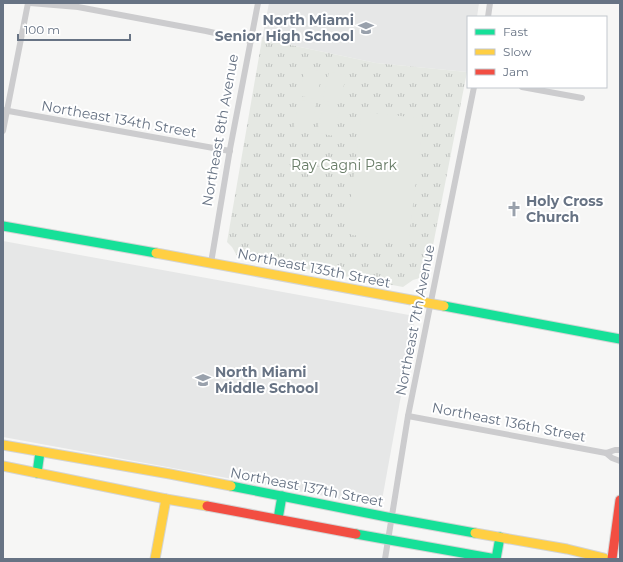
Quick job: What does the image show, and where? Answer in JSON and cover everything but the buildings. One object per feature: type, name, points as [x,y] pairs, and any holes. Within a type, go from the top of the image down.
[{"type":"street","points":[[3,131],[5,111],[29,3],[78,8],[206,31],[251,41]]},
{"type":"street","name":"Northeast 8th Avenue","points":[[211,263],[230,151],[258,3]]},
{"type":"street","points":[[488,16],[490,3]]},
{"type":"street","name":"Northeast 7th Avenue","points":[[385,559],[408,416],[474,88]]},
{"type":"street","points":[[527,88],[582,98]]},
{"type":"street","name":"Northeast 134th Street","points":[[5,111],[230,151]]},
{"type":"street","name":"Northeast 135th Street","points":[[3,226],[620,339]]},
{"type":"street","name":"Northeast 136th Street","points":[[408,416],[606,453],[620,450]]},
{"type":"street","name":"Northeast 137th Street","points":[[3,445],[170,474],[392,518],[567,549],[604,559]]},
{"type":"street","points":[[37,473],[40,452]]},
{"type":"street","name":"Northeast 136th Street","points":[[606,453],[612,458],[620,461]]},
{"type":"street","points":[[3,466],[166,499],[496,559],[500,537]]},
{"type":"street","points":[[278,519],[282,496]]},
{"type":"street","points":[[155,559],[166,499]]},
{"type":"street","points":[[612,559],[620,500]]},
{"type":"shaded area","name":"North Miami Senior High School","points":[[269,3],[479,3],[477,16],[467,16],[467,72],[376,63],[262,39]]},
{"type":"shaded area","name":"North Miami Middle School","points":[[3,241],[409,315],[413,318],[414,324],[382,500],[374,505],[3,437]]},
{"type":"green space","name":"Ray Cagni Park","points":[[262,39],[376,63],[467,72],[427,276],[413,280],[403,287],[237,256],[227,242]]},
{"type":"green space","points":[[305,68],[322,71],[317,99],[300,96]]},
{"type":"green space","points":[[329,72],[346,75],[340,104],[323,101]]},
{"type":"green space","points":[[299,100],[316,103],[311,132],[294,128]]},
{"type":"green space","points":[[323,104],[340,108],[334,136],[317,133]]},
{"type":"green space","points":[[366,112],[418,118],[418,123],[423,124],[409,237],[404,237],[403,241],[352,235],[352,230],[347,230],[361,117],[366,117]]},
{"type":"traffic: fast","points":[[3,226],[156,253]]},
{"type":"traffic: fast","points":[[444,306],[620,339]]},
{"type":"traffic: fast","points":[[37,473],[40,452]]},
{"type":"traffic: fast","points":[[231,486],[475,533]]},
{"type":"traffic: fast","points":[[278,519],[282,496]]},
{"type":"traffic: fast","points":[[356,534],[496,559],[500,537]]},
{"type":"traffic: slow","points":[[156,253],[444,306]]},
{"type":"traffic: slow","points":[[3,445],[231,486]]},
{"type":"traffic: slow","points":[[3,466],[207,506]]},
{"type":"traffic: slow","points":[[155,559],[166,499]]},
{"type":"traffic: slow","points":[[475,533],[567,549],[604,559]]},
{"type":"traffic: jam","points":[[612,559],[620,500]]},
{"type":"traffic: jam","points":[[207,506],[356,534]]},
{"type":"place","name":"North Miami Senior High School","points":[[366,28]]},
{"type":"place","name":"Holy Cross Church","points":[[514,209]]},
{"type":"place","name":"North Miami Middle School","points":[[203,380]]}]
